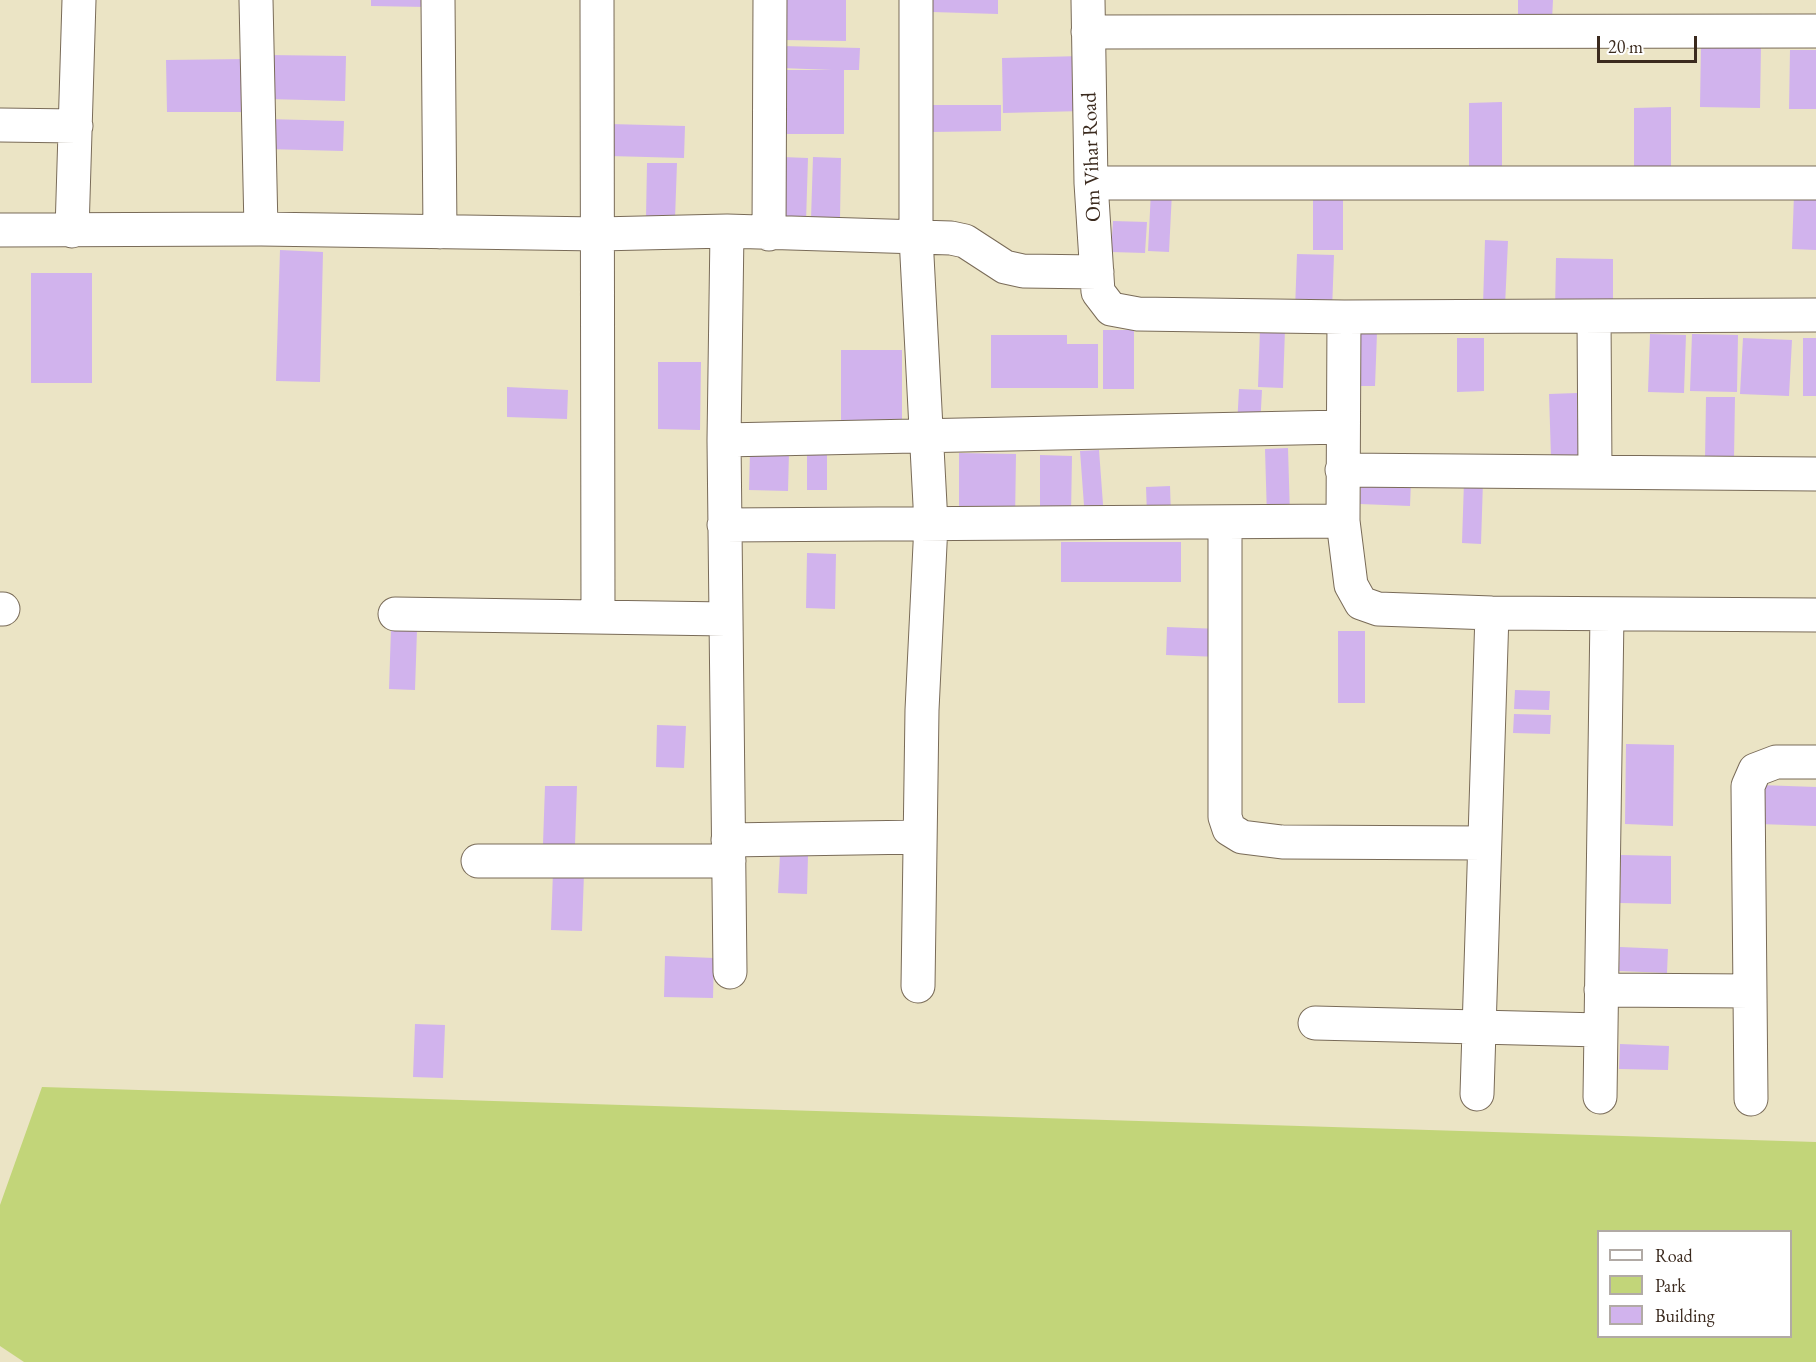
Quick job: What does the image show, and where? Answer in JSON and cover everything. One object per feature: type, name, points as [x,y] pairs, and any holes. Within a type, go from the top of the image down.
[{"type":"street","points":[[72,231],[79,0]]},
{"type":"street","points":[[256,0],[261,229]]},
{"type":"street","points":[[438,0],[440,232]]},
{"type":"street","points":[[597,0],[598,617]]},
{"type":"street","points":[[769,234],[770,0]]},
{"type":"street","points":[[916,0],[916,237],[931,524],[921,710],[918,986]]},
{"type":"street","name":"Om Vihar Road","points":[[1088,0],[1091,183],[1098,292],[1111,309],[1138,314],[1344,317]]},
{"type":"street","points":[[1088,32],[1816,31]]},
{"type":"street","points":[[0,125],[76,126]]},
{"type":"street","points":[[1091,183],[1816,183]]},
{"type":"street","points":[[0,230],[261,229],[599,234],[728,231],[916,237],[965,242],[1005,267],[1023,271],[1097,272]]},
{"type":"street","points":[[728,231],[723,441],[730,972]]},
{"type":"street","points":[[1816,315],[1344,317],[1342,470],[1343,521],[1351,585],[1362,603],[1378,609],[1492,613],[1816,615]]},
{"type":"street","points":[[1594,316],[1594,472]]},
{"type":"street","points":[[723,441],[1343,427]]},
{"type":"street","points":[[1342,470],[1816,474]]},
{"type":"street","points":[[724,525],[1343,521]]},
{"type":"street","points":[[1225,522],[1225,817],[1229,829],[1242,837],[1282,842],[1484,843]]},
{"type":"street","points":[[1477,1094],[1492,613]]},
{"type":"street","points":[[395,614],[726,619]]},
{"type":"street","points":[[1599,1097],[1607,614]]},
{"type":"street","points":[[1751,1100],[1748,786],[1755,770],[1776,762],[1816,762]]},
{"type":"street","points":[[478,861],[729,850],[920,837]]},
{"type":"street","points":[[1602,990],[1750,991]]},
{"type":"street","points":[[1315,1023],[1600,1030]]},
{"type":"green space","points":[[42,1087],[1816,1142],[1816,1362],[24,1362],[0,1346],[0,1205]]},
{"type":"building","points":[[371,0],[426,0],[426,7],[371,6]]},
{"type":"building","points":[[784,0],[846,0],[846,41],[783,40]]},
{"type":"building","points":[[932,0],[998,0],[998,14],[932,12]]},
{"type":"building","points":[[1518,0],[1553,0],[1552,20],[1518,19]]},
{"type":"building","points":[[1701,42],[1761,44],[1760,108],[1700,107]]},
{"type":"building","points":[[782,46],[860,48],[859,70],[844,70],[844,134],[779,134],[778,70],[832,70],[782,68]]},
{"type":"building","points":[[1790,50],[1816,50],[1816,109],[1789,109]]},
{"type":"building","points":[[268,55],[346,56],[345,101],[267,99]]},
{"type":"building","points":[[1082,56],[1083,111],[1003,113],[1002,58]]},
{"type":"building","points":[[247,59],[248,112],[167,112],[166,60]]},
{"type":"building","points":[[1502,102],[1502,169],[1469,169],[1469,103]]},
{"type":"building","points":[[930,105],[1001,105],[1001,131],[930,132]]},
{"type":"building","points":[[1671,107],[1671,172],[1634,172],[1634,108]]},
{"type":"building","points":[[266,119],[344,121],[343,151],[265,149]]},
{"type":"building","points":[[610,124],[685,126],[684,158],[609,156]]},
{"type":"building","points":[[782,157],[808,158],[806,222],[780,222]]},
{"type":"building","points":[[813,157],[841,158],[840,220],[811,219]]},
{"type":"building","points":[[647,163],[677,163],[675,219],[646,218]]},
{"type":"building","points":[[1313,190],[1343,190],[1343,250],[1313,250]]},
{"type":"building","points":[[1151,191],[1172,192],[1169,252],[1148,251]]},
{"type":"building","points":[[1794,195],[1816,195],[1816,250],[1792,249]]},
{"type":"building","points":[[1113,221],[1147,222],[1145,253],[1111,252]]},
{"type":"building","points":[[1485,240],[1508,241],[1505,306],[1483,305]]},
{"type":"building","points":[[280,250],[323,252],[320,382],[276,381]]},
{"type":"building","points":[[1297,254],[1334,255],[1332,311],[1295,310]]},
{"type":"building","points":[[1556,258],[1613,259],[1613,310],[1555,310]]},
{"type":"building","points":[[31,273],[92,273],[92,383],[31,383]]},
{"type":"building","points":[[1260,328],[1285,329],[1283,388],[1258,387]]},
{"type":"building","points":[[1103,330],[1134,330],[1134,389],[1103,389]]},
{"type":"building","points":[[1358,332],[1377,333],[1375,386],[1356,386]]},
{"type":"building","points":[[1650,334],[1686,335],[1684,393],[1648,392]]},
{"type":"building","points":[[1692,334],[1738,335],[1737,392],[1690,391]]},
{"type":"building","points":[[991,335],[1067,335],[1067,344],[1098,344],[1098,388],[991,388]]},
{"type":"building","points":[[1457,338],[1484,338],[1484,391],[1457,392]]},
{"type":"building","points":[[1743,338],[1792,340],[1789,396],[1740,394]]},
{"type":"building","points":[[1803,338],[1816,338],[1816,396],[1803,396]]},
{"type":"building","points":[[841,350],[902,350],[902,427],[841,427]]},
{"type":"building","points":[[658,362],[701,362],[700,430],[658,429]]},
{"type":"building","points":[[507,387],[568,390],[567,419],[507,417]]},
{"type":"building","points":[[1239,389],[1262,390],[1260,427],[1237,426]]},
{"type":"building","points":[[1577,393],[1579,456],[1551,457],[1549,394]]},
{"type":"building","points":[[1706,397],[1735,397],[1734,459],[1705,459]]},
{"type":"building","points":[[1288,448],[1290,516],[1267,517],[1265,449]]},
{"type":"building","points":[[807,449],[827,450],[827,490],[807,490]]},
{"type":"building","points":[[1099,450],[1104,518],[1085,519],[1080,451]]},
{"type":"building","points":[[750,451],[789,452],[788,491],[749,490]]},
{"type":"building","points":[[959,453],[1016,454],[1015,521],[959,520]]},
{"type":"building","points":[[1040,455],[1072,456],[1071,515],[1040,515]]},
{"type":"building","points":[[1361,478],[1411,481],[1410,506],[1360,504]]},
{"type":"building","points":[[1464,481],[1483,481],[1481,544],[1462,543]]},
{"type":"building","points":[[1170,486],[1171,515],[1147,515],[1146,487]]},
{"type":"building","points":[[1061,542],[1181,542],[1181,582],[1061,582]]},
{"type":"building","points":[[807,553],[836,554],[835,609],[806,608]]},
{"type":"building","points":[[1167,627],[1221,629],[1220,657],[1166,655]]},
{"type":"building","points":[[391,629],[417,630],[415,690],[389,689]]},
{"type":"building","points":[[1338,631],[1365,631],[1365,703],[1338,703]]},
{"type":"building","points":[[1515,690],[1550,691],[1549,710],[1514,709]]},
{"type":"building","points":[[1514,714],[1551,715],[1550,734],[1513,733]]},
{"type":"building","points":[[657,725],[686,726],[684,768],[656,767]]},
{"type":"building","points":[[1626,744],[1674,745],[1673,826],[1625,824]]},
{"type":"building","points":[[1760,785],[1816,787],[1816,826],[1759,824]]},
{"type":"building","points":[[545,786],[577,786],[575,845],[543,844]]},
{"type":"building","points":[[780,854],[808,855],[807,894],[778,893]]},
{"type":"building","points":[[1621,855],[1671,856],[1671,904],[1620,903]]},
{"type":"building","points":[[553,871],[584,873],[582,931],[551,930]]},
{"type":"building","points":[[1620,947],[1668,949],[1667,973],[1619,971]]},
{"type":"building","points":[[665,956],[714,958],[713,998],[664,997]]},
{"type":"building","points":[[415,1024],[445,1025],[443,1078],[413,1077]]},
{"type":"building","points":[[1620,1044],[1669,1046],[1668,1070],[1619,1069]]}]
